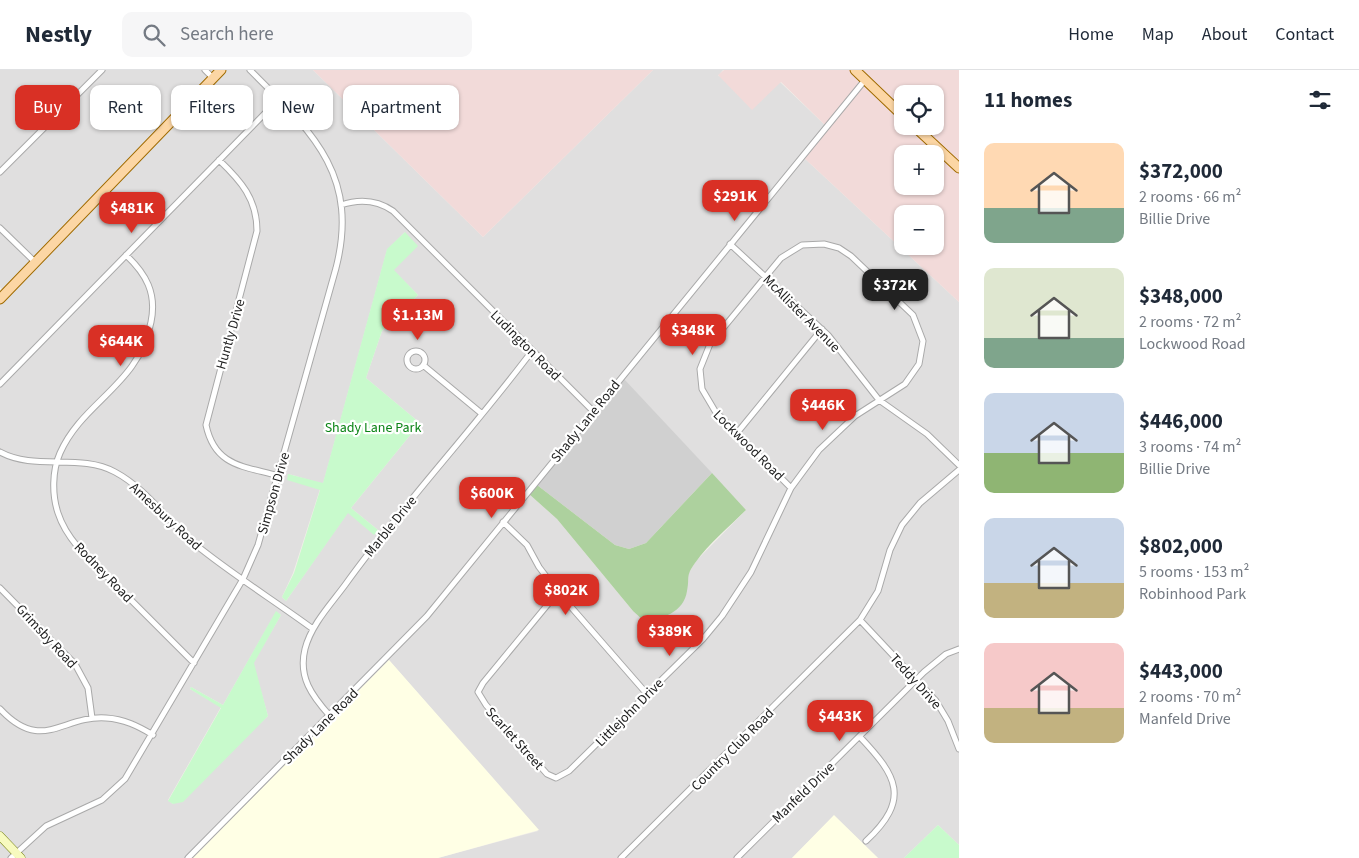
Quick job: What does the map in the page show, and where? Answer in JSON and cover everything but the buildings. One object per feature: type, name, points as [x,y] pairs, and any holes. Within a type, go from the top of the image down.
[{"type":"main road","points":[[0,298],[221,70]]},
{"type":"main road","points":[[855,70],[894,107]]},
{"type":"main road","points":[[924,135],[959,168]]},
{"type":"main road","points":[[0,836],[16,856]]},
{"type":"street","points":[[0,172],[102,70]]},
{"type":"street","points":[[205,70],[213,78]]},
{"type":"street","name":"Simpson Drive","points":[[250,70],[265,85]]},
{"type":"street","name":"Shady Lane Road","points":[[188,858],[414,630],[865,80]]},
{"type":"street","points":[[0,384],[263,115]]},
{"type":"street","name":"Simpson Drive","points":[[16,856],[46,826],[89,807],[114,790],[134,767],[243,579],[258,545],[341,251],[343,232],[341,204],[335,179],[323,152],[308,130]]},
{"type":"street","name":"Huntly Drive","points":[[219,160],[238,178],[250,196],[257,220],[257,231],[206,425],[212,445],[222,457],[235,464],[279,476]]},
{"type":"street","name":"Ludington Road","points":[[341,204],[360,200],[380,204],[393,210],[593,411]]},
{"type":"street","points":[[0,228],[35,262]]},
{"type":"street","name":"Lockwood Road","points":[[791,488],[715,412],[705,397],[700,369],[710,344],[788,252],[802,245],[814,243]]},
{"type":"street","name":"Littlejohn Drive","points":[[556,778],[568,771],[647,694],[703,639],[722,616],[750,572],[791,488],[833,435],[879,400],[905,384],[916,370],[922,348],[919,327],[907,309],[851,256],[839,248],[814,243]]},
{"type":"street","name":"McAllister Avenue","points":[[730,244],[822,329],[879,400],[927,434],[959,465]]},
{"type":"street","points":[[57,462],[72,433],[128,374],[147,339],[152,314],[151,292],[148,280],[126,255]]},
{"type":"street","points":[[736,433],[822,329]]},
{"type":"street","name":"Marble Drive","points":[[330,716],[309,691],[303,670],[305,647],[314,629],[363,560],[532,351]]},
{"type":"street","points":[[423,365],[481,413]]},
{"type":"street","name":"Amesbury Road","points":[[0,452],[18,458],[96,465],[122,476],[138,488],[196,544],[314,629]]},
{"type":"street","name":"Rodney Road","points":[[57,462],[55,472],[56,500],[58,513],[68,535],[194,664]]},
{"type":"street","name":"Country Club Road","points":[[621,858],[860,620],[878,591],[890,550],[902,525],[920,503],[959,470]]},
{"type":"street","points":[[503,522],[527,545],[539,567],[558,592],[647,694]]},
{"type":"street","name":"Grimsby Road","points":[[0,588],[75,664],[88,688],[92,718]]},
{"type":"street","name":"Scarlet Street","points":[[556,778],[550,776],[542,768],[486,705],[478,692],[483,683],[558,592]]},
{"type":"street","name":"Teddy Drive","points":[[860,620],[940,706],[959,747]]},
{"type":"street","name":"Manfeld Drive","points":[[736,858],[938,660],[959,648]]},
{"type":"street","points":[[0,709],[17,724],[38,731],[49,731],[92,718],[118,719],[153,735]]},
{"type":"street","points":[[860,737],[883,762],[893,784],[892,809],[884,824],[866,841]]},
{"type":"shaded area","points":[[0,70],[313,70],[328,85],[263,85],[263,130],[333,130],[333,90],[343,99],[343,130],[374,130],[483,237],[653,70],[723,70],[718,76],[780,82],[827,127],[802,156],[894,242],[894,255],[908,255],[959,302],[959,845],[938,825],[904,858],[878,858],[834,816],[792,858],[438,858],[538,831],[389,660],[193,858],[0,858],[0,299],[5,293],[0,287]],"holes":[[[405,232],[393,270],[418,295],[382,331],[366,378],[420,423],[351,508],[378,530],[374,534],[348,512],[286,601],[282,597],[293,573],[320,489],[289,474],[323,484],[387,250]],[[623,379],[746,510],[696,561],[687,576],[633,611],[557,519],[529,494]],[[276,612],[281,615],[253,663],[268,716],[173,804],[168,800],[221,707],[190,689],[191,687],[223,705]]]},
{"type":"shaded area","points":[[313,70],[653,70],[483,237],[374,130],[459,130],[459,85],[343,85],[343,99],[333,90],[333,85],[328,85]]},
{"type":"shaded area","points":[[724,70],[959,70],[959,302],[908,255],[944,255],[944,205],[894,205],[894,242],[802,156],[827,127],[781,82],[752,110],[718,75]]},
{"type":"shaded area","points":[[624,379],[712,473],[646,543],[629,549],[615,545],[537,485]]},
{"type":"shaded area","points":[[389,660],[539,830],[438,858],[193,858]]},
{"type":"shaded area","points":[[834,815],[878,858],[792,858]]},
{"type":"green space","name":"Shady Lane Park","points":[[405,232],[418,246],[394,270],[418,295],[382,331],[366,378],[420,423],[351,508],[378,530],[374,535],[348,513],[286,601],[282,597],[294,573],[320,490],[287,480],[288,474],[323,483],[387,249]]},
{"type":"green space","points":[[712,473],[746,510],[713,542],[695,563],[689,574],[687,591],[682,604],[671,613],[650,620],[643,620],[633,611],[557,519],[529,494],[537,485],[615,545],[629,549],[646,543]]},
{"type":"green space","points":[[276,611],[281,615],[254,663],[268,716],[183,802],[173,804],[168,801],[221,708],[190,689],[191,687],[223,705]]},
{"type":"green space","points":[[938,825],[959,845],[959,858],[904,858]]}]
